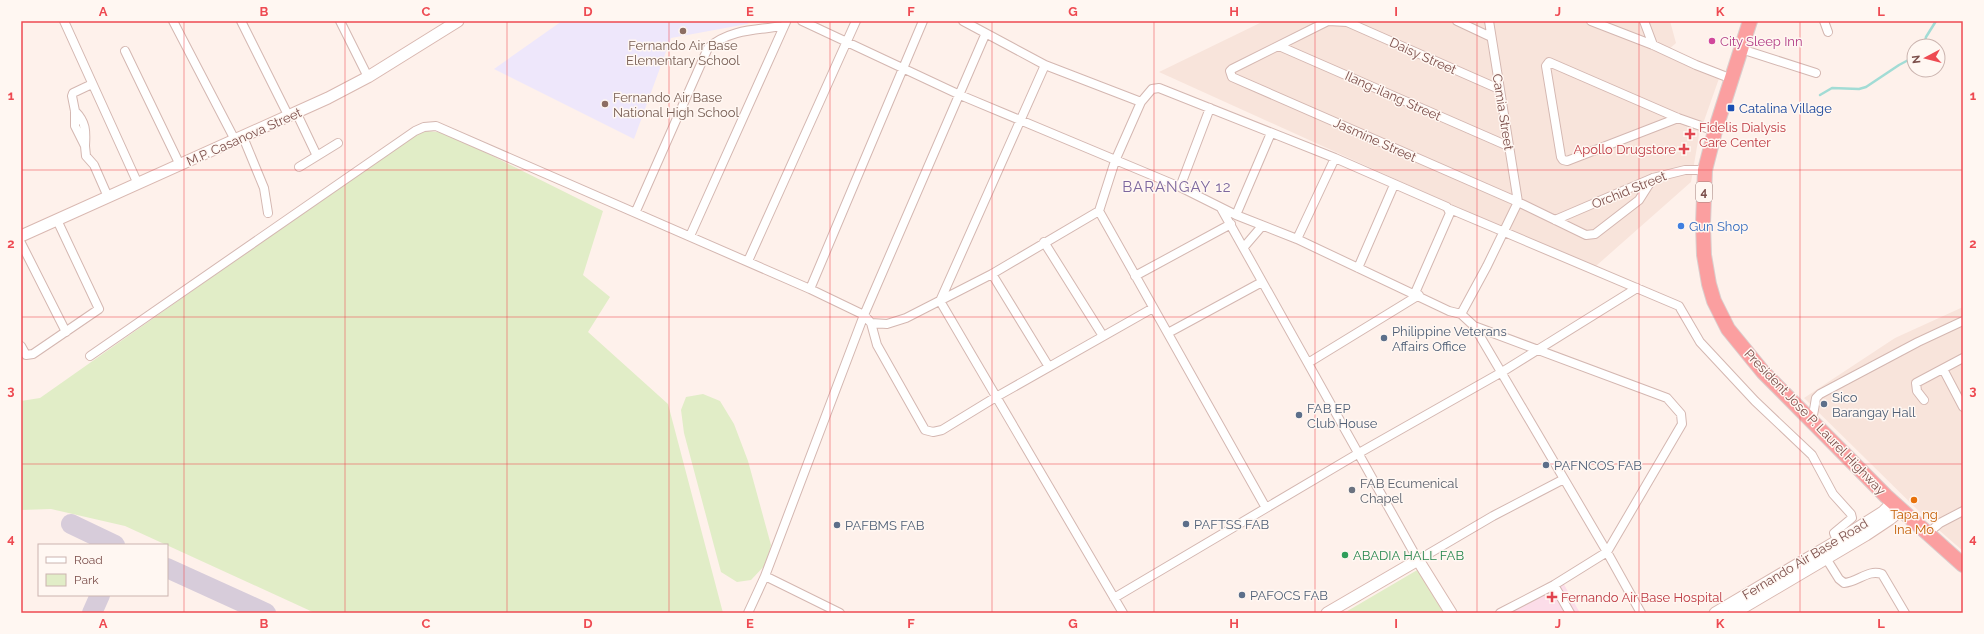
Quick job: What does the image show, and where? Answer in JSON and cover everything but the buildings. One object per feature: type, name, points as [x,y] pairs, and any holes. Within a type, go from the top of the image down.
[{"type":"highway","name":"President Jose P. Laurel Highway","points":[[1750,21],[1715,132],[1705,170],[1703,224],[1704,256],[1714,301],[1721,318],[1738,343],[1764,372],[1897,506],[1963,565]]},
{"type":"street","points":[[64,21],[138,184]]},
{"type":"street","points":[[174,21],[239,139],[264,188],[268,212]]},
{"type":"street","points":[[241,21],[317,156]]},
{"type":"street","points":[[340,21],[368,77]]},
{"type":"street","name":"M.P. Casanova Street","points":[[21,236],[293,115],[368,77],[458,21]]},
{"type":"street","points":[[802,21],[846,43],[960,95],[1019,121],[1180,187],[1236,215],[1297,239],[1417,294],[1448,311],[1461,314],[1474,326],[1502,372],[1641,613]]},
{"type":"street","points":[[748,261],[856,21]]},
{"type":"street","points":[[810,289],[923,21]]},
{"type":"street","points":[[963,21],[985,35],[1045,65],[1141,102]]},
{"type":"street","points":[[1279,46],[1328,21],[1348,22]]},
{"type":"street","points":[[1456,21],[1491,37]]},
{"type":"street","name":"Camia Street","points":[[1489,21],[1518,202]]},
{"type":"street","points":[[1591,21],[1653,45],[1696,65],[1732,79]]},
{"type":"street","points":[[1644,21],[1653,45]]},
{"type":"street","points":[[1824,21],[1828,32]]},
{"type":"street","name":"Daisy Street","points":[[1348,22],[1499,89]]},
{"type":"street","points":[[636,212],[708,48],[729,34],[785,23]]},
{"type":"street","points":[[690,236],[785,23]]},
{"type":"street","points":[[748,613],[765,576],[864,315],[985,35]]},
{"type":"street","name":"Jasmine Street","points":[[1279,46],[1232,69],[1230,72],[1232,77],[1518,202],[1586,235],[1595,234],[1639,200],[1653,178]]},
{"type":"street","name":"Ilang-ilang Street","points":[[1279,46],[1508,146]]},
{"type":"street","points":[[1741,49],[1816,73]]},
{"type":"street","points":[[125,51],[180,165]]},
{"type":"street","points":[[1678,118],[1568,161],[1563,160],[1561,157],[1546,66],[1550,62],[1678,118],[1715,132]]},
{"type":"street","points":[[940,301],[1045,65]]},
{"type":"street","points":[[92,84],[73,93],[72,96],[75,111],[82,118],[85,126],[86,156],[94,165],[108,196]]},
{"type":"street","points":[[871,323],[887,324],[906,318],[992,274],[1099,211],[1115,161],[1141,102],[1152,89],[1159,88],[1335,158],[1450,210],[1504,231],[1679,306],[1700,342],[1755,400],[1812,455],[1833,494],[1852,518],[1834,532],[1839,545]]},
{"type":"street","points":[[1180,187],[1210,108]]},
{"type":"street","points":[[90,356],[280,223],[415,131],[424,127],[436,126],[748,261],[864,315],[871,323],[877,345],[925,430],[933,432],[942,430],[996,397],[1153,308]]},
{"type":"street","points":[[1236,215],[1271,133]]},
{"type":"street","points":[[299,167],[338,143]]},
{"type":"street","points":[[1297,239],[1335,158]]},
{"type":"street","name":"Orchid Street","points":[[1555,220],[1653,178],[1685,170],[1705,170]]},
{"type":"street","points":[[1358,268],[1394,185]]},
{"type":"street","points":[[1461,314],[1518,202]]},
{"type":"street","points":[[1221,208],[1418,560],[1450,613]]},
{"type":"street","points":[[1308,363],[1417,294],[1450,210]]},
{"type":"street","points":[[1099,211],[1266,508]]},
{"type":"street","points":[[21,346],[26,354],[33,354],[98,309],[57,220]]},
{"type":"street","points":[[1135,276],[1231,224]]},
{"type":"street","points":[[1244,247],[1262,226]]},
{"type":"street","points":[[1044,242],[1103,336]]},
{"type":"street","points":[[21,243],[66,332]]},
{"type":"street","points":[[992,274],[1049,367]]},
{"type":"street","points":[[1168,333],[1262,282]]},
{"type":"street","points":[[1114,598],[1359,453],[1502,372],[1637,288]]},
{"type":"street","points":[[940,301],[1123,613]]},
{"type":"street","points":[[1812,421],[1816,398],[1820,394],[1918,342],[1963,321]]},
{"type":"street","points":[[1474,326],[1668,398],[1681,414],[1682,424],[1607,552],[1554,585],[1500,613]]},
{"type":"street","points":[[1924,400],[1917,391],[1916,383],[1963,358]]},
{"type":"street","points":[[1943,369],[1963,407]]},
{"type":"street","points":[[1327,613],[1493,516],[1564,479]]},
{"type":"street","name":"Fernando Air Base Road","points":[[1715,613],[1748,599],[1824,555],[1858,533],[1883,512],[1897,506]]},
{"type":"street","points":[[1927,534],[1940,523],[1963,511]]},
{"type":"street","points":[[1824,555],[1844,583],[1851,582],[1870,573],[1876,572],[1882,574],[1905,613]]},
{"type":"street","points":[[765,576],[840,613]]},
{"type":"street","points":[[1554,585],[1570,613]]},
{"type":"street","name":"Fernando Air Base Road","points":[[1734,613],[1748,599]]},
{"type":"shaded area","name":"Fernando Air Base National High School","points":[[562,21],[752,21],[747,24],[671,38],[634,139],[494,69]]},
{"type":"shaded area","points":[[1264,21],[1670,21],[1676,43],[1667,51],[1722,70],[1699,135],[1691,182],[1596,266],[1479,217],[1159,72]]},
{"type":"shaded area","points":[[1963,307],[1963,551],[1933,525],[1804,398],[1895,338]]},
{"type":"shaded area","name":"Fernando Air Base Hospital","points":[[1562,581],[1580,613],[1504,613]]},
{"type":"green space","points":[[427,131],[446,133],[603,211],[583,275],[610,297],[588,332],[668,404],[723,613],[315,613],[168,546],[168,544],[164,544],[125,526],[51,509],[21,510],[21,401],[40,398],[414,135]]},
{"type":"green space","points":[[703,394],[720,401],[734,424],[748,461],[771,545],[766,564],[751,580],[737,582],[721,572],[684,433],[681,410],[686,397]]},
{"type":"green space","points":[[1419,569],[1444,613],[1344,613]]},
{"type":"waterway","points":[[1926,38],[1936,21]]},
{"type":"waterway","points":[[1820,95],[1832,88],[1859,89],[1866,87],[1906,61]]},
{"type":"taxiway","points":[[71,524],[113,544]]},
{"type":"taxiway","points":[[168,568],[266,613]]},
{"type":"taxiway","points":[[92,613],[100,596]]},
{"type":"place","name":"Fernando Air Base Elementary School","points":[[683,31]]},
{"type":"place","name":"City Sleep Inn","points":[[1712,41]]},
{"type":"place","name":"Fernando Air Base National High School","points":[[605,104]]},
{"type":"place","name":"Catalina Village","points":[[1731,108]]},
{"type":"place","name":"Fidelis Dialysis Care Center","points":[[1690,134]]},
{"type":"place","name":"Apollo Drugstore","points":[[1684,149]]},
{"type":"place","name":"Gun Shop","points":[[1681,226]]},
{"type":"place","name":"Philippine Veterans Affairs Office","points":[[1384,338]]},
{"type":"place","name":"Sico Barangay Hall","points":[[1824,404]]},
{"type":"place","name":"FAB EP Club House","points":[[1299,415]]},
{"type":"place","name":"PAFNCOS FAB","points":[[1546,465]]},
{"type":"place","name":"FAB Ecumenical Chapel","points":[[1352,490]]},
{"type":"place","name":"Tapa ng Ina Mo","points":[[1914,500]]},
{"type":"place","name":"PAFTSS FAB","points":[[1186,524]]},
{"type":"place","name":"PAFBMS FAB","points":[[837,525]]},
{"type":"place","name":"ABADIA HALL FAB","points":[[1345,555]]},
{"type":"place","name":"PAFOCS FAB","points":[[1242,595]]},
{"type":"place","name":"Fernando Air Base Hospital","points":[[1552,597]]},
{"type":"district","name":"BARANGAY 12","points":[[1177,187]]}]
